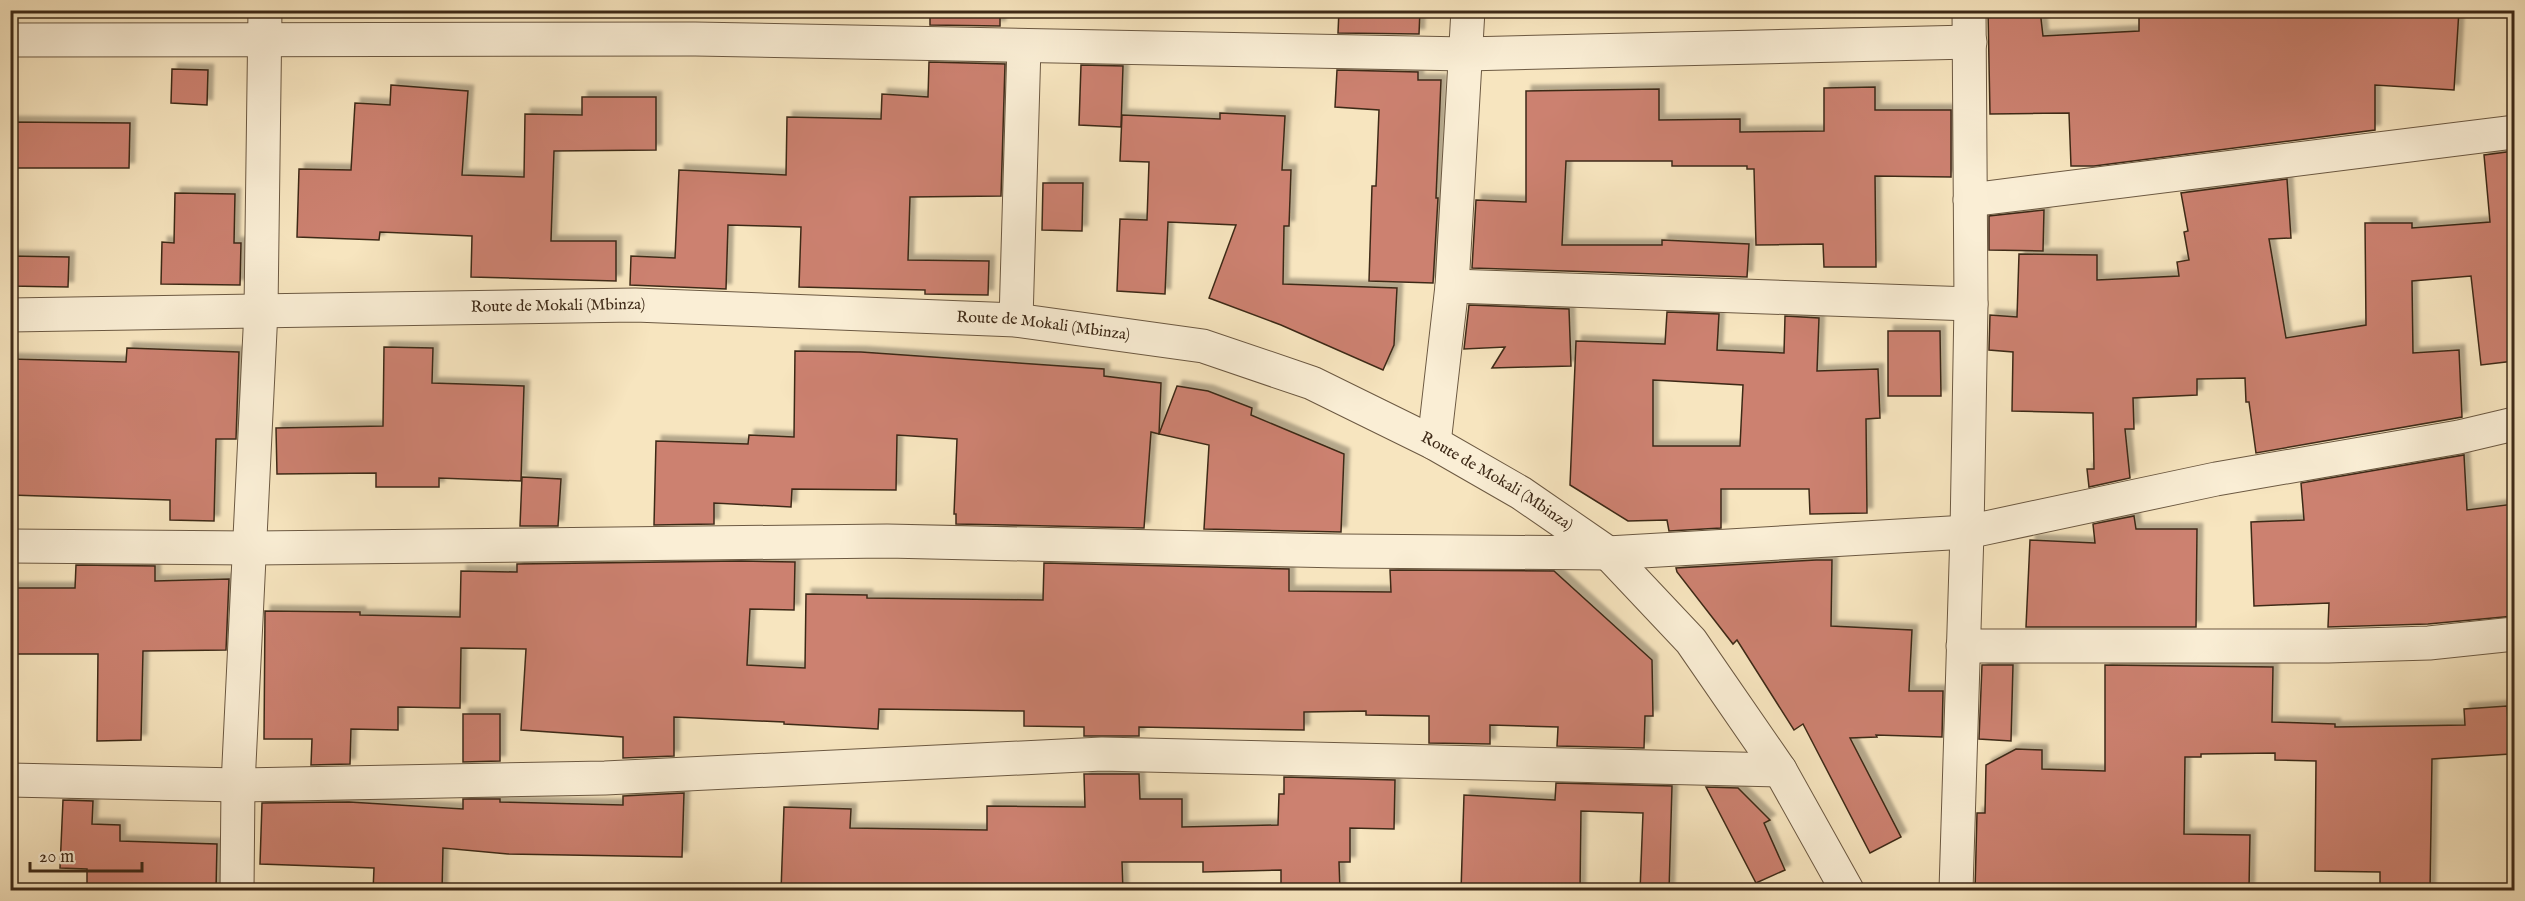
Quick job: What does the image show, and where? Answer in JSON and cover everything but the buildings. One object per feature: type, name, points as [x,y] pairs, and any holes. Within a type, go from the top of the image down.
[{"type":"street","points":[[1434,443],[1452,286],[1468,10]]},
{"type":"street","points":[[237,891],[238,785],[261,310],[265,26]]},
{"type":"street","points":[[10,40],[265,26],[695,39],[1466,54],[1969,26],[1971,304],[1967,532],[1956,891]]},
{"type":"street","points":[[1016,320],[1024,46]]},
{"type":"street","points":[[1970,200],[2514,132]]},
{"type":"street","points":[[1452,286],[1971,304]]},
{"type":"street","name":"Route de Mokali (Mbinza)","points":[[10,315],[635,306],[1016,320],[1203,346],[1312,383],[1434,443],[1521,493],[1608,553],[1691,641],[1780,770],[1847,891]]},
{"type":"street","points":[[10,546],[251,548],[887,542],[1342,551],[1608,553],[1967,532],[2216,479],[2459,436],[2514,424]]},
{"type":"street","points":[[1964,646],[2328,646],[2429,643],[2514,634]]},
{"type":"street","points":[[10,780],[238,785],[605,778],[1102,754],[1780,770]]}]
